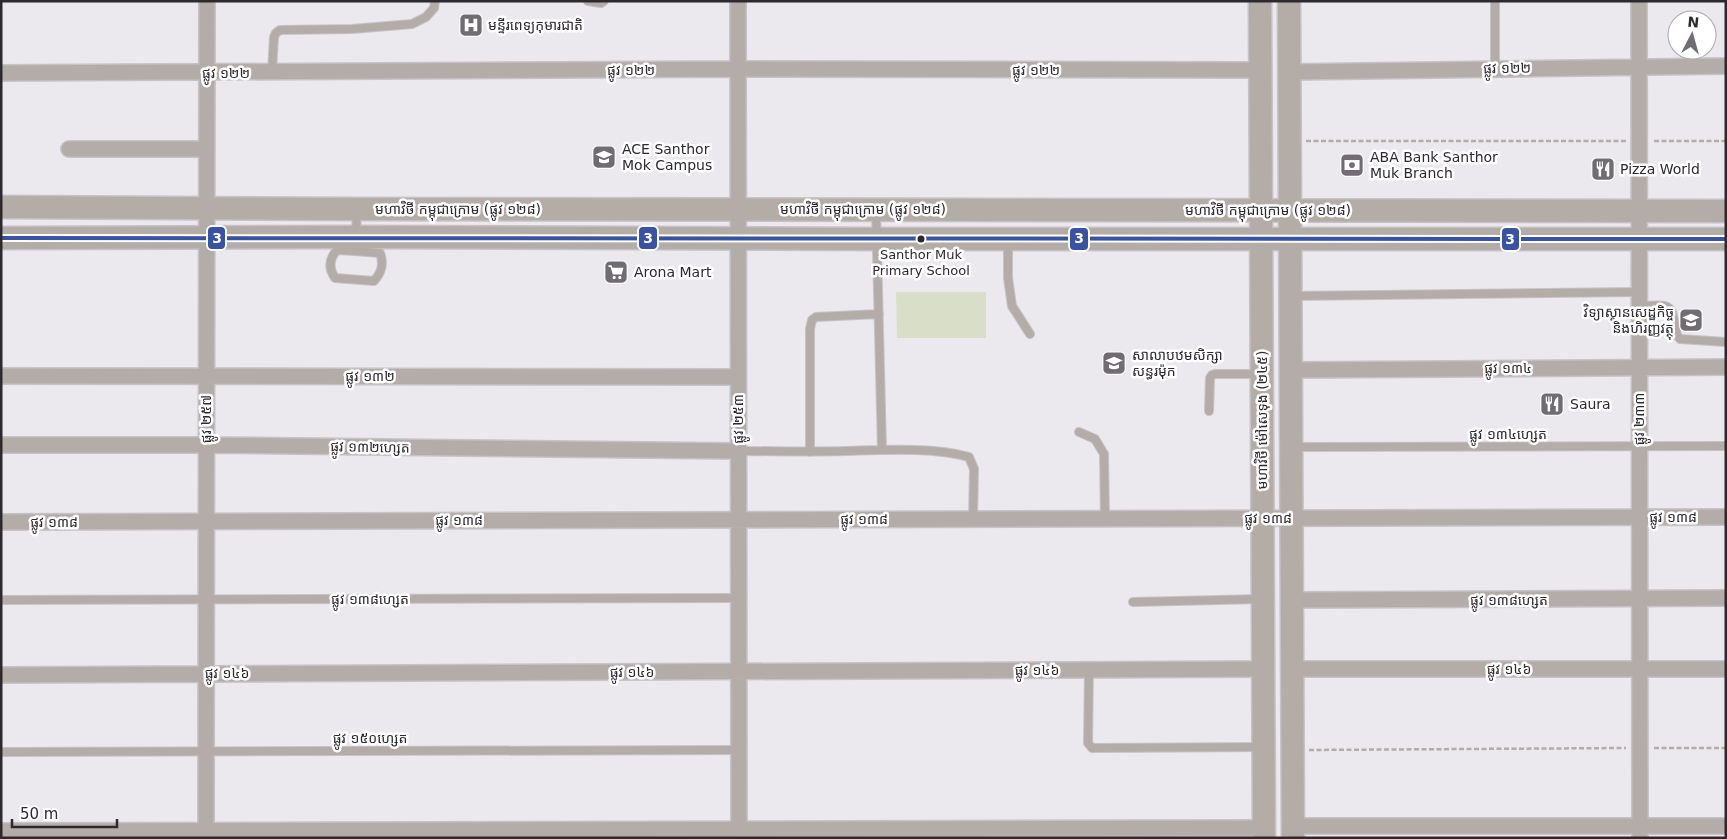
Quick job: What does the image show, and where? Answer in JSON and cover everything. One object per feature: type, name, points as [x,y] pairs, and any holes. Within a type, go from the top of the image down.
[{"type":"main road","name":"មហាវិថី ម៉ៅសេទុង (២៤៥)","points":[[1260,1],[1264,833]]},
{"type":"main road","name":"មហាវិថី ម៉ៅសេទុង (២៤៥)","points":[[1289,1],[1293,832]]},
{"type":"main road","name":"មហាវិថី កម្ពុជាក្រោម (ផ្លូវ ១២៨)","points":[[1,207],[1726,211]]},
{"type":"main road","name":"មហាវិថី កម្ពុជាក្រោម (ផ្លូវ ១២៨)","points":[[1,238],[206,238],[356,244],[738,238],[1726,239]]},
{"type":"street","name":"ផ្លូវ ២៥៧","points":[[206,834],[207,1]]},
{"type":"street","name":"ផ្លូវ ២៥៣","points":[[738,1],[738,834]]},
{"type":"street","name":"ផ្លូវ ២៣៣","points":[[1639,1],[1639,210],[1641,239],[1639,367],[1640,832]]},
{"type":"street","name":"ផ្លូវ ១២២","points":[[1289,72],[1726,66]]},
{"type":"street","name":"ផ្លូវ ១២២","points":[[1,73],[1260,70]]},
{"type":"street","points":[[69,149],[207,149]]},
{"type":"street","name":"ផ្លូវ ១៣៤","points":[[1291,370],[1726,368]]},
{"type":"street","name":"ផ្លូវ ១៣២","points":[[1,376],[738,377]]},
{"type":"street","name":"ផ្លូវ ១៣២ហ្សេត","points":[[1,445],[206,445],[738,451]]},
{"type":"street","name":"ផ្លូវ ១៣៨","points":[[1,522],[1726,517]]},
{"type":"street","name":"ផ្លូវ ១៣៨ហ្សេត","points":[[1292,600],[1640,600],[1726,598]]},
{"type":"street","name":"ផ្លូវ ១៤៦","points":[[1292,669],[1726,668]]},
{"type":"street","name":"ផ្លូវ ១៤៦","points":[[1,675],[1263,669]]},
{"type":"street","points":[[1293,832],[1640,832],[1726,826]]},
{"type":"street","points":[[1,830],[206,834],[1264,833]]},
{"type":"lane","points":[[272,72],[274,37],[280,30],[352,29],[412,24],[426,17],[434,8],[436,1]]},
{"type":"lane","points":[[588,1],[601,3],[604,1]]},
{"type":"lane","points":[[1495,1],[1495,69]]},
{"type":"lane","points":[[356,244],[357,209]]},
{"type":"lane","points":[[876,210],[882,450]]},
{"type":"lane","points":[[1008,238],[1008,278],[1012,306],[1030,334]]},
{"type":"lane","points":[[356,244],[380,253],[382,269],[374,281],[335,278],[332,274],[330,264],[332,256],[337,250],[356,244]]},
{"type":"lane","points":[[1290,296],[1640,299],[1670,308],[1673,314],[1674,330],[1680,339],[1726,342]]},
{"type":"lane","points":[[810,452],[810,329],[812,320],[816,317],[879,314]]},
{"type":"lane","points":[[1209,411],[1210,378],[1212,375],[1262,374]]},
{"type":"lane","points":[[1079,432],[1095,439],[1104,454],[1105,518]]},
{"type":"lane","name":"ផ្លូវ ១៣៤ហ្សេត","points":[[1291,447],[1726,446]]},
{"type":"lane","points":[[738,451],[882,450],[954,453],[969,457],[974,469],[973,519]]},
{"type":"lane","name":"ផ្លូវ ១៣៨ហ្សេត","points":[[1,600],[738,598]]},
{"type":"lane","points":[[1133,602],[1263,599]]},
{"type":"lane","points":[[1089,670],[1088,743],[1092,748],[1264,747]]},
{"type":"lane","name":"ផ្លូវ ១៥០ហ្សេត","points":[[1,752],[738,750]]},
{"type":"path","points":[[1290,141],[1726,140]]},
{"type":"path","points":[[1293,750],[1726,748]]},
{"type":"green space","points":[[896,292],[986,292],[986,338],[897,338]]},
{"type":"transit line","name":"3","points":[[1,238],[1726,239]]},
{"type":"place","name":"មន្ទីរពេទ្យកុមារជាតិ","points":[[471,25]]},
{"type":"place","name":"ACE Santhor Mok Campus","points":[[604,157]]},
{"type":"place","name":"ABA Bank Santhor Muk Branch","points":[[1352,165]]},
{"type":"place","name":"Pizza World","points":[[1603,169]]},
{"type":"place","name":"Santhor Muk Primary School","points":[[921,239]]},
{"type":"place","name":"Arona Mart","points":[[616,272]]},
{"type":"place","name":"វិទ្យាស្ថានសេដ្ឋកិច្ច និងហិរញ្ញវត្ថុ","points":[[1691,320]]},
{"type":"place","name":"សាលាបឋមសិក្សា សន្ធរម៉ុក","points":[[1114,363]]},
{"type":"place","name":"Saura","points":[[1552,404]]}]
